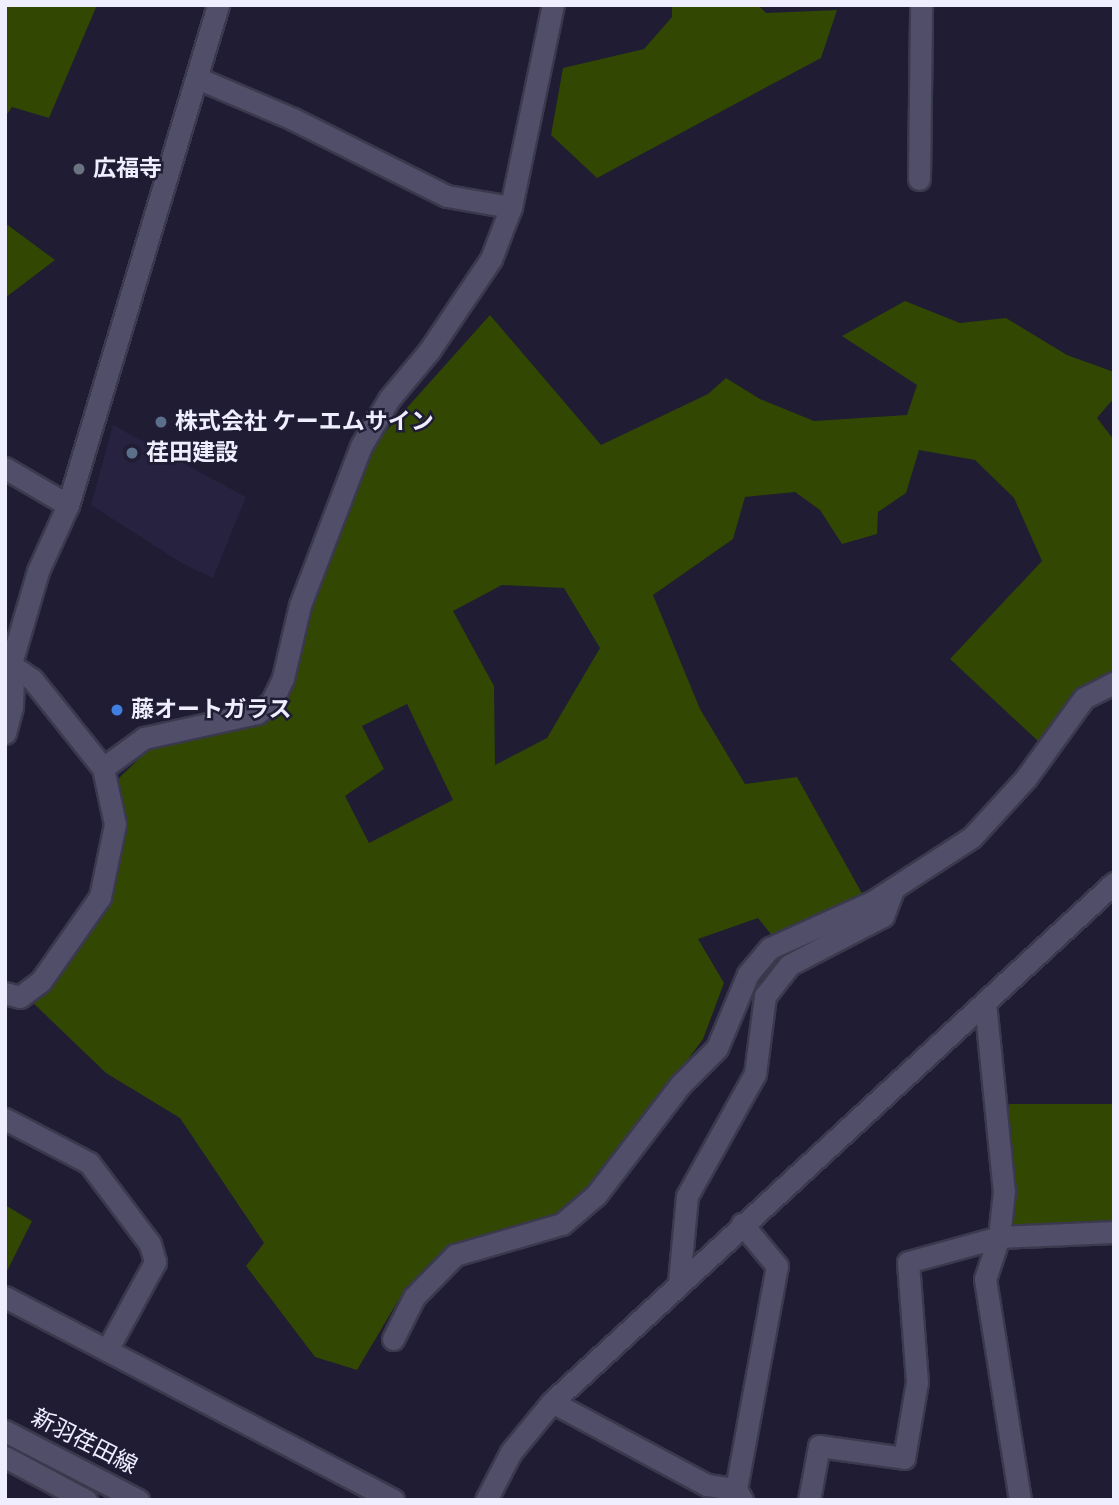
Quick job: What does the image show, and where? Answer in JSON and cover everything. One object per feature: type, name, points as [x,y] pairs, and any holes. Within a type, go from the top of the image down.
[{"type":"street","points":[[5,684],[9,662],[38,571],[68,505],[218,5]]},
{"type":"street","points":[[103,768],[144,738],[257,713],[271,703],[282,678],[300,605],[361,446],[491,258],[511,207],[553,5]]},
{"type":"street","points":[[919,179],[920,5]]},
{"type":"street","points":[[197,78],[293,118],[447,196],[511,207]]},
{"type":"street","points":[[5,468],[68,505]]},
{"type":"street","points":[[5,993],[20,997],[41,981],[100,897],[115,824],[103,768],[32,679],[9,662]]},
{"type":"street","points":[[5,733],[12,706],[9,662]]},
{"type":"street","points":[[393,1339],[414,1297],[455,1255],[562,1224],[597,1195],[680,1085],[717,1048],[748,974],[770,948],[894,888],[972,837],[1027,778],[1084,698],[1114,683]]},
{"type":"street","points":[[486,1500],[511,1452],[552,1402],[1114,883]]},
{"type":"street","points":[[679,1282],[687,1196],[755,1074],[765,996],[789,965],[883,916],[894,888]]},
{"type":"street","points":[[985,1002],[1004,1191],[999,1237],[985,1279],[1020,1500]]},
{"type":"street","points":[[5,1120],[89,1163],[150,1244],[155,1262],[107,1350]]},
{"type":"street","points":[[552,1402],[708,1485],[739,1495],[777,1266],[743,1224]]},
{"type":"street","points":[[809,1500],[819,1446],[904,1458],[917,1382],[908,1262],[999,1237],[1114,1232]]},
{"type":"street","points":[[5,1297],[393,1500]]},
{"type":"street","name":"新羽荏田線","points":[[5,1431],[138,1500]]},
{"type":"street","points":[[5,1457],[86,1500]]},
{"type":"shaded area","points":[[113,425],[246,497],[213,578],[183,564],[91,505]]},
{"type":"green space","points":[[5,5],[97,5],[49,118],[12,107],[5,117]]},
{"type":"green space","points":[[672,5],[758,5],[766,13],[837,10],[821,58],[597,178],[551,135],[563,68],[644,49],[672,17]]},
{"type":"green space","points":[[5,223],[55,260],[5,298]]},
{"type":"green space","points":[[905,301],[960,323],[1006,318],[1067,355],[1114,372],[1114,398],[1097,418],[1114,440],[1114,675],[1040,743],[950,659],[1042,561],[1014,498],[975,460],[919,450],[906,493],[878,512],[877,534],[842,544],[820,510],[795,492],[745,497],[733,539],[653,595],[700,709],[745,784],[797,777],[864,897],[774,938],[758,918],[698,939],[724,983],[703,1039],[594,1187],[559,1220],[450,1252],[398,1301],[357,1370],[315,1357],[246,1266],[264,1243],[180,1118],[106,1073],[30,1000],[91,918],[115,782],[153,745],[250,721],[295,669],[311,595],[329,543],[379,439],[490,315],[601,445],[708,394],[726,378],[760,399],[814,421],[907,415],[917,385],[842,336]],"holes":[[[502,585],[564,588],[600,648],[547,738],[495,765],[494,686],[453,611]],[[407,704],[453,800],[369,843],[345,796],[384,769],[362,726]]]},
{"type":"green space","points":[[1009,1104],[1114,1104],[1114,1226],[1009,1226]]},
{"type":"green space","points":[[5,1205],[32,1221],[6,1273],[5,1273]]},
{"type":"place","name":"広福寺","points":[[79,169]]},
{"type":"place","name":"株式会社 ケーエムサイン","points":[[161,422]]},
{"type":"place","name":"荏田建設","points":[[132,453]]},
{"type":"place","name":"藤オートガラス","points":[[117,710]]}]
